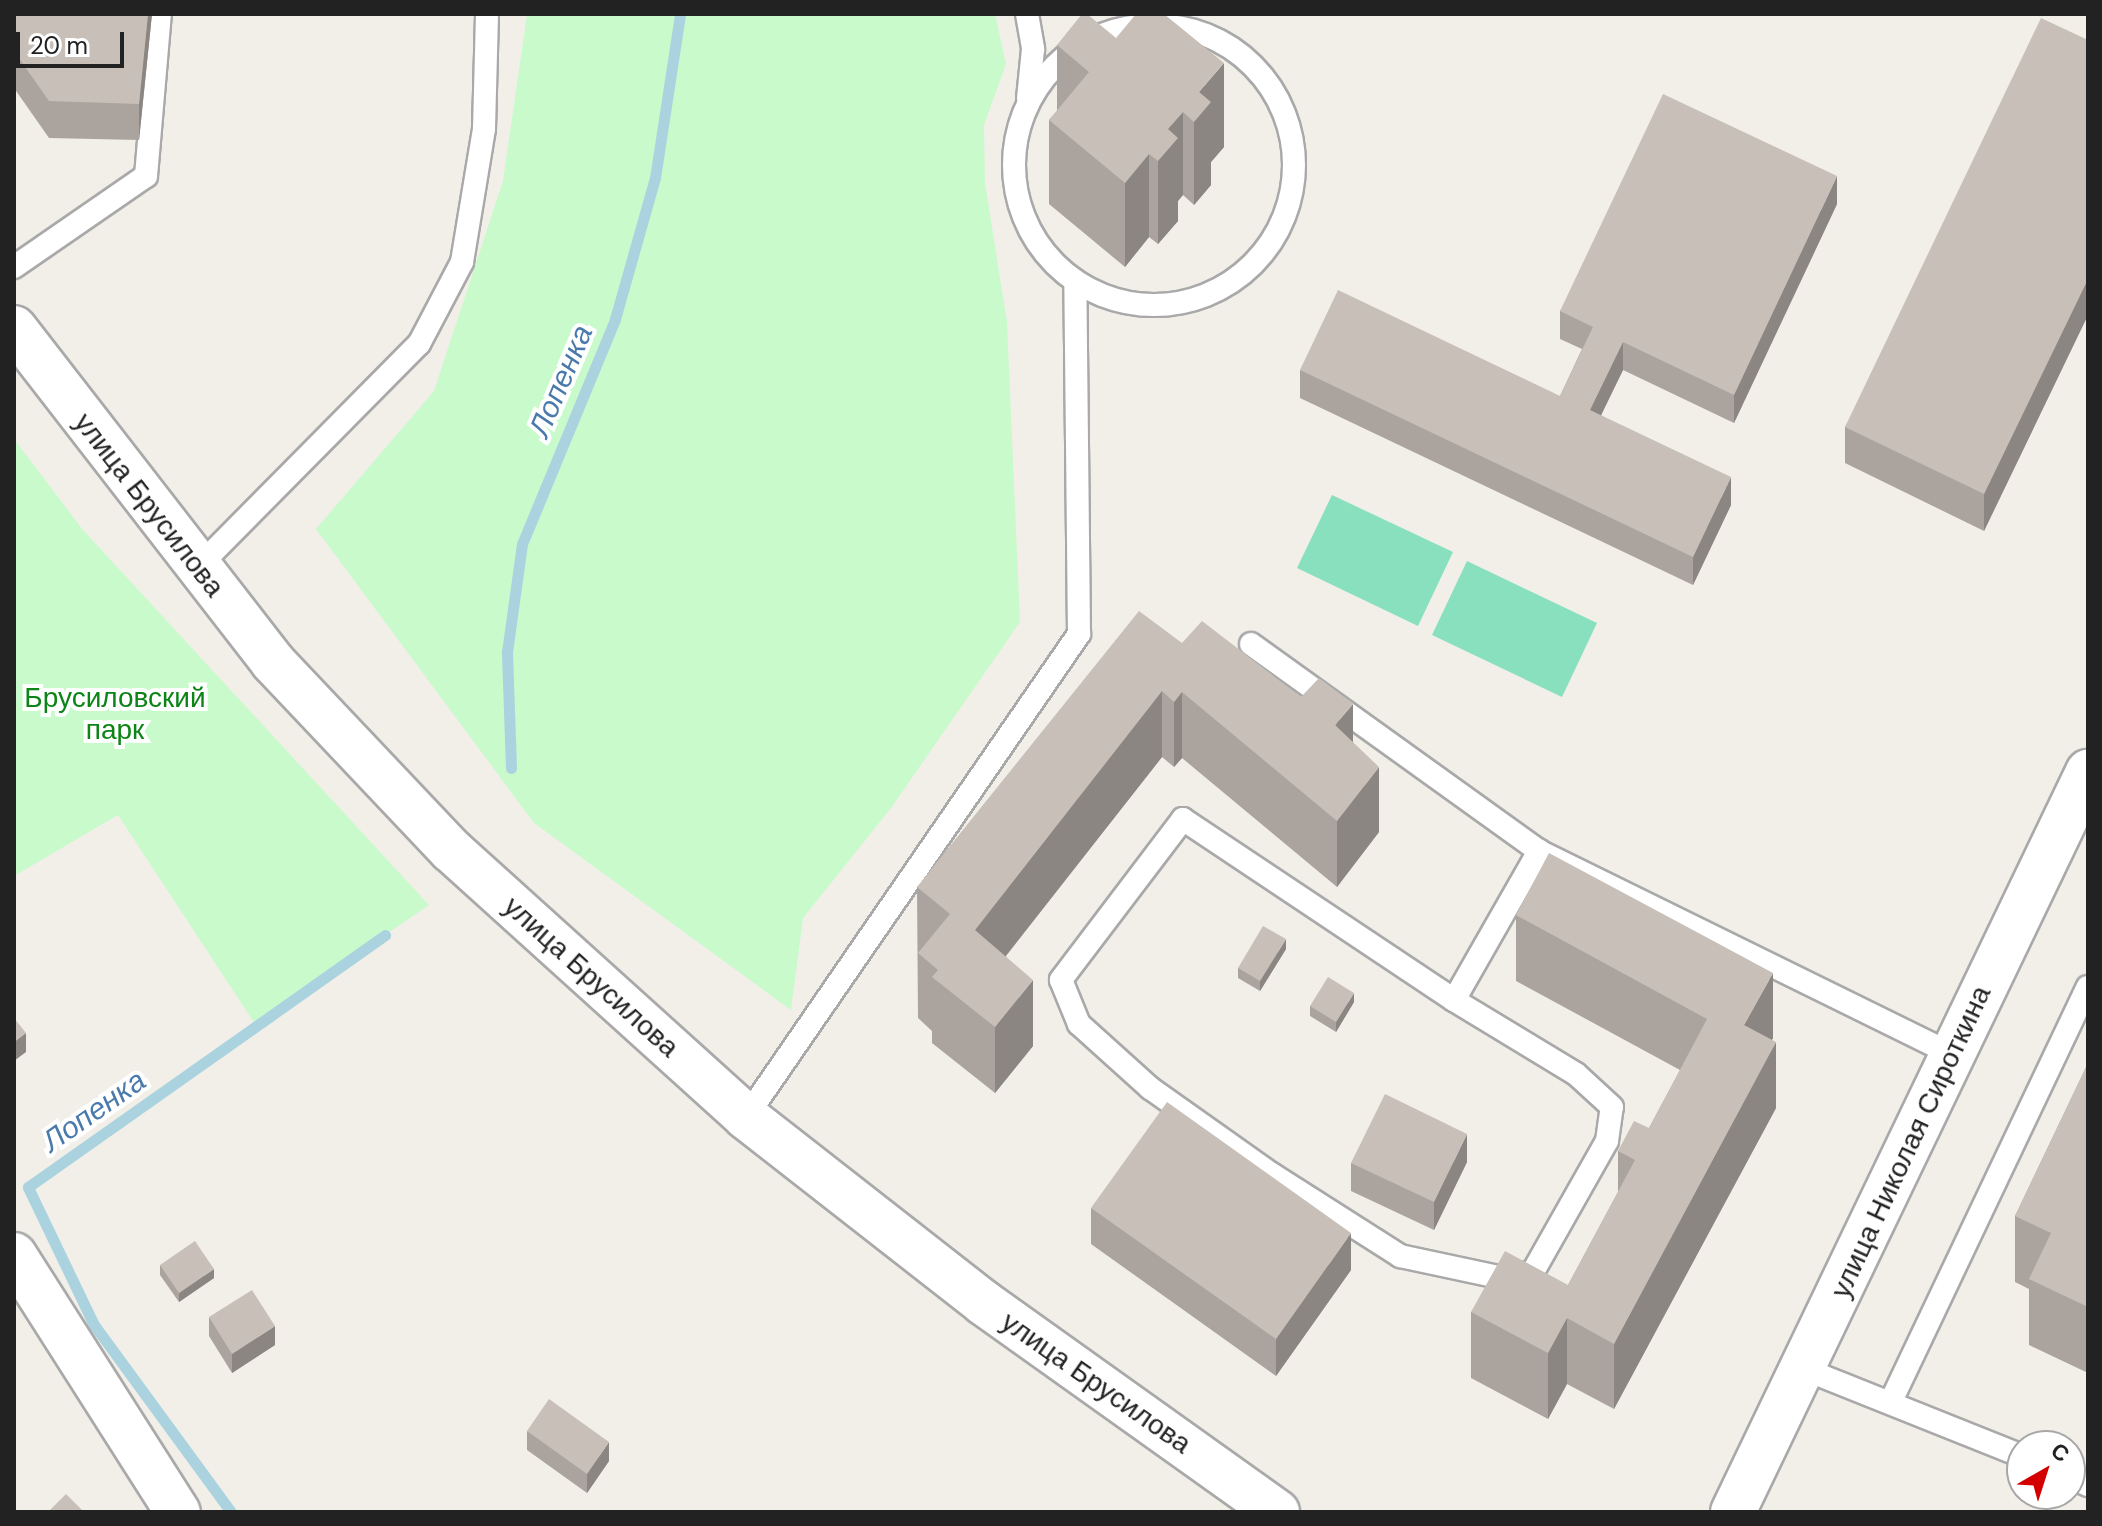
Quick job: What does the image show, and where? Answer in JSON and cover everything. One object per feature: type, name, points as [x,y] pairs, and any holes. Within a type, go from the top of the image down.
[{"type":"street","name":"улица Брусилова","points":[[14,328],[273,662],[451,850],[746,1117],[984,1303],[1277,1512]]},
{"type":"street","name":"улица Николая Сироткина","points":[[1733,1512],[1807,1370],[1950,1053],[2088,772]]},
{"type":"street","points":[[14,1255],[178,1512]]},
{"type":"lane","points":[[14,267],[146,176],[160,14]]},
{"type":"lane","points":[[198,567],[419,344],[462,262],[484,129],[487,14]]},
{"type":"lane","points":[[1027,14],[1033,49],[1028,98],[1013,159],[1017,195],[1035,238],[1075,281],[1119,301],[1166,305],[1213,293],[1239,275],[1280,228],[1294,182],[1292,135],[1274,91],[1242,55],[1200,32],[1153,24],[1106,32],[1065,56],[1028,98]]},
{"type":"lane","points":[[746,1117],[1079,634],[1075,281]]},
{"type":"lane","points":[[1251,644],[1539,851],[1950,1053]]},
{"type":"lane","points":[[1183,819],[1454,1000],[1576,1074],[1612,1107],[1607,1141],[1534,1270],[1512,1280],[1400,1256],[1273,1175],[1150,1088],[1079,1024],[1061,980],[1183,819]]},
{"type":"lane","points":[[1454,1000],[1539,851]]},
{"type":"lane","points":[[1892,1399],[2088,987]]},
{"type":"lane","points":[[1807,1370],[1892,1399],[2006,1449]]},
{"type":"green space","points":[[527,14],[995,14],[1006,64],[984,125],[985,183],[1007,322],[1020,622],[891,808],[803,918],[791,1010],[534,823],[316,529],[434,391],[503,181]]},
{"type":"green space","name":"Брусиловский парк","points":[[14,439],[83,530],[429,905],[255,1024],[118,815],[14,876]]},
{"type":"green space","points":[[1332,495],[1453,552],[1418,626],[1297,568]]},
{"type":"green space","points":[[1467,561],[1597,623],[1562,697],[1432,635]]},
{"type":"building","points":[[14,14],[148,14],[139,104],[49,101],[14,51]]},
{"type":"building","points":[[1082,14],[1087,14],[1116,38],[1136,14],[1164,14],[1224,63],[1199,92],[1211,102],[1194,122],[1183,112],[1168,129],[1178,138],[1158,161],[1149,154],[1125,183],[1049,120],[1089,72],[1057,45]]},
{"type":"building","points":[[2041,18],[2088,40],[2088,279],[1984,494],[1845,427]]},
{"type":"building","points":[[1663,94],[1837,176],[1734,395],[1623,342],[1590,410],[1731,477],[1693,557],[1300,370],[1338,290],[1560,396],[1593,327],[1560,311]]},
{"type":"building","points":[[1139,611],[1182,643],[1202,621],[1301,697],[1319,678],[1353,704],[1335,725],[1379,767],[1337,821],[1182,692],[1174,702],[1162,691],[975,930],[1033,980],[995,1027],[932,977],[938,970],[918,953],[950,914],[917,887]]},
{"type":"building","points":[[1549,853],[1773,973],[1744,1025],[1776,1042],[1614,1344],[1567,1318],[1548,1353],[1471,1312],[1505,1251],[1568,1285],[1635,1160],[1618,1151],[1634,1121],[1649,1128],[1707,1019],[1516,915]]},
{"type":"building","points":[[1263,926],[1286,939],[1260,981],[1238,968]]},
{"type":"building","points":[[1328,977],[1354,993],[1336,1022],[1310,1006]]},
{"type":"building","points":[[14,1018],[26,1033],[14,1042]]},
{"type":"building","points":[[2088,1063],[2088,1307],[2029,1279],[2051,1233],[2015,1216]]},
{"type":"building","points":[[1385,1094],[1467,1134],[1434,1202],[1351,1163]]},
{"type":"building","points":[[1167,1102],[1351,1233],[1276,1339],[1091,1208]]},
{"type":"building","points":[[195,1241],[214,1269],[179,1293],[160,1265]]},
{"type":"building","points":[[252,1290],[275,1326],[232,1354],[209,1317]]},
{"type":"building","points":[[549,1399],[609,1442],[587,1474],[527,1431]]},
{"type":"building","points":[[66,1494],[84,1512],[48,1512]]},
{"type":"waterway","name":"Лопенка","points":[[511,768],[507,652],[522,544],[615,319],[655,178],[680,14]]},
{"type":"waterway","name":"Лопенка","points":[[231,1512],[94,1325],[28,1187],[385,935]]}]
